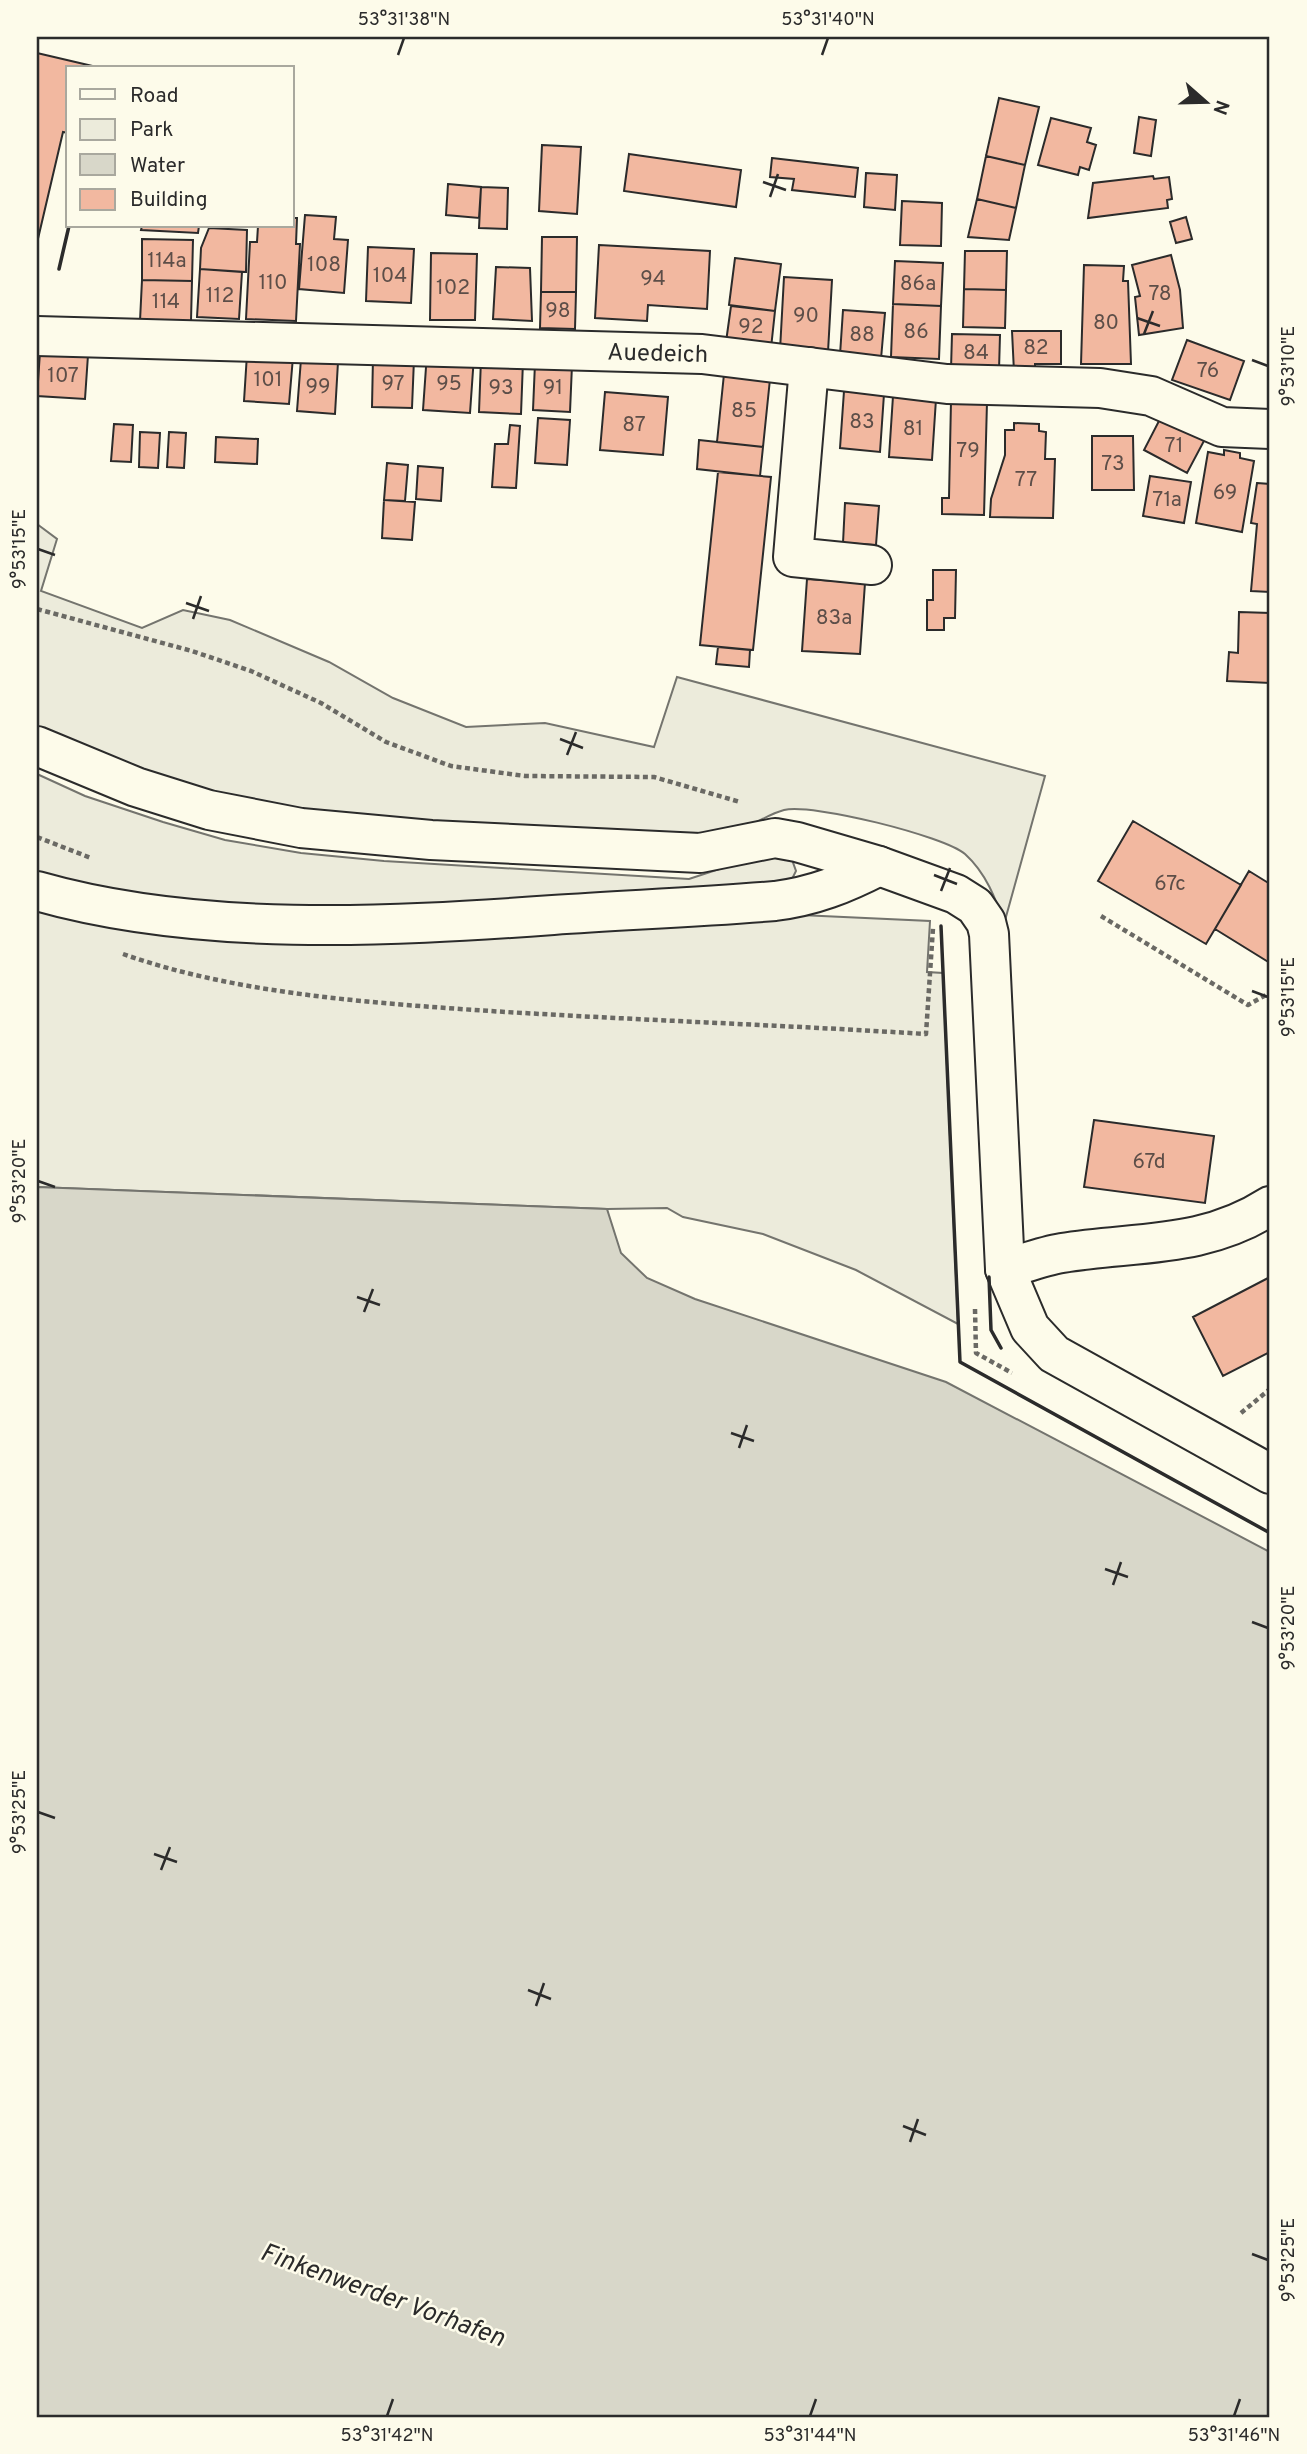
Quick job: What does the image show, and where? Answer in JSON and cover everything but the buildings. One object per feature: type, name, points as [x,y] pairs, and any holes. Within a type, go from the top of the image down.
[{"type":"street","name":"Auedeich","points":[[37,336],[702,354],[947,384],[1100,388],[1150,396],[1222,427],[1270,429]]},
{"type":"street","points":[[809,367],[793,558],[872,565]]},
{"type":"street","points":[[37,746],[136,787],[209,810],[300,828],[431,840],[700,853],[775,838],[879,866],[967,900],[986,922],[989,934],[1005,1269],[1030,1328],[1054,1354],[1270,1474]]},
{"type":"street","points":[[37,891],[92,907],[240,922],[399,926],[775,901],[821,893],[879,866]]},
{"type":"street","points":[[1005,1269],[1060,1253],[1157,1245],[1196,1238],[1270,1206]]},
{"type":"path","points":[[37,609],[192,651],[251,671],[321,704],[386,742],[451,766],[525,776],[654,777],[750,804]]},
{"type":"path","points":[[1101,916],[1248,1005],[1266,995],[1270,998]]},
{"type":"path","points":[[121,954],[158,966],[326,998],[627,1019],[926,1034],[934,922]]},
{"type":"green space","points":[[37,524],[57,539],[41,591],[142,628],[183,610],[230,620],[329,662],[393,698],[466,727],[545,723],[654,747],[677,677],[1045,776],[1004,924],[984,878],[965,854],[906,830],[848,816],[821,811],[784,810],[727,839],[253,811],[37,734]]},
{"type":"green space","points":[[37,774],[85,796],[163,822],[225,840],[301,853],[384,861],[689,879],[762,855],[791,857],[796,871],[789,885],[337,916],[37,884]]},
{"type":"green space","points":[[37,906],[757,913],[930,921],[927,972],[943,973],[958,1324],[856,1270],[763,1234],[683,1217],[667,1208],[607,1209],[37,1187]]},
{"type":"water","name":"Finkenwerder Vorhafen","points":[[37,1187],[607,1209],[621,1253],[647,1278],[695,1299],[946,1382],[1270,1552],[1270,2417],[37,2417]]},
{"type":"wall","points":[[59,269],[69,228]]},
{"type":"wall","points":[[941,926],[960,1362],[1270,1533]]},
{"type":"wall","points":[[989,1277],[991,1330],[1001,1348]]}]
